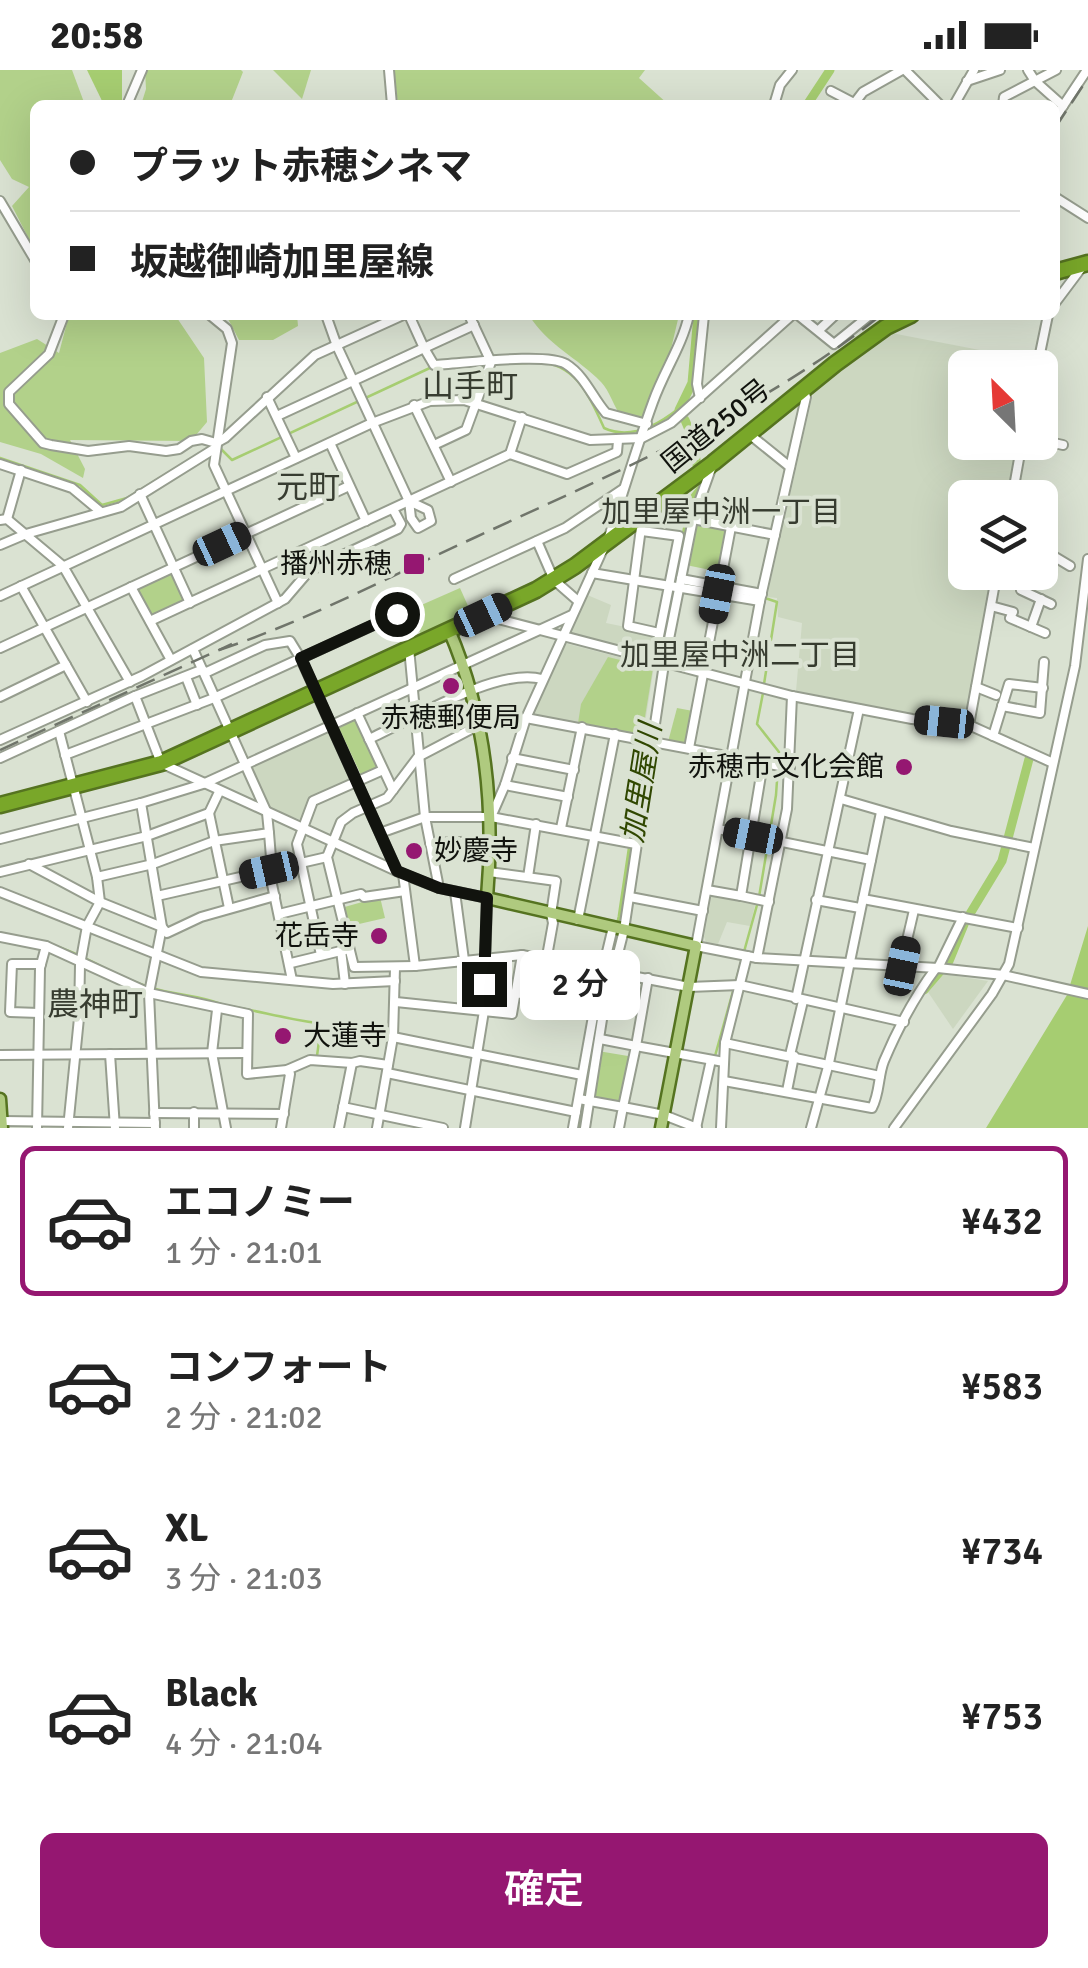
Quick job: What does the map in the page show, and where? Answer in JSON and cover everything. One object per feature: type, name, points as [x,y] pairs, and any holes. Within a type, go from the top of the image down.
[{"type":"highway","points":[[1060,270],[1087,262]]},
{"type":"highway","name":"国道250号","points":[[0,805],[160,763],[554,580],[607,542],[639,526],[803,388],[901,320]]},
{"type":"main road","points":[[449,630],[472,691],[489,788],[487,898],[696,946],[662,1122]]},
{"type":"main road","points":[[0,1099],[2,1124]]},
{"type":"street","points":[[129,100],[142,70]]},
{"type":"street","points":[[389,70],[392,100]]},
{"type":"street","points":[[776,100],[792,70]]},
{"type":"street","points":[[857,100],[863,92],[904,70],[935,100]]},
{"type":"street","points":[[957,100],[974,70]]},
{"type":"street","points":[[967,82],[1000,70]]},
{"type":"street","points":[[1028,70],[1034,81],[1056,100]]},
{"type":"street","points":[[1006,100],[1056,70]]},
{"type":"street","points":[[1060,110],[1086,70]]},
{"type":"street","points":[[831,91],[847,100]]},
{"type":"street","points":[[928,100],[932,97]]},
{"type":"street","points":[[1060,199],[1088,218]]},
{"type":"street","points":[[0,201],[30,252]]},
{"type":"street","points":[[1060,297],[1087,262]]},
{"type":"street","points":[[62,320],[48,354],[6,397],[43,443],[88,451],[139,446],[166,452],[202,439],[215,446]]},
{"type":"street","points":[[216,320],[228,329],[232,342],[214,465],[278,603]]},
{"type":"street","points":[[328,320],[408,501]]},
{"type":"street","points":[[0,546],[26,534],[121,508],[215,446],[315,355],[395,320]]},
{"type":"street","points":[[409,320],[434,365],[538,358],[564,362],[587,385],[606,413],[647,424]]},
{"type":"street","points":[[434,445],[466,430],[491,362],[472,320]]},
{"type":"street","points":[[491,816],[542,679],[607,542],[668,364],[681,346],[688,320]]},
{"type":"street","points":[[700,398],[697,384],[703,320]]},
{"type":"street","points":[[0,596],[414,404],[446,399],[476,402],[590,440],[642,438],[671,423],[789,320]]},
{"type":"street","points":[[803,320],[834,344],[864,320]]},
{"type":"street","points":[[819,330],[830,320]]},
{"type":"street","points":[[1041,350],[1047,320]]},
{"type":"street","points":[[277,416],[474,325]]},
{"type":"street","points":[[803,388],[806,397],[761,597],[696,946],[752,957],[940,968],[1006,976],[1088,994]]},
{"type":"street","points":[[268,397],[296,458]]},
{"type":"street","points":[[414,404],[451,482]]},
{"type":"street","points":[[510,454],[522,418]]},
{"type":"street","points":[[749,434],[790,467]]},
{"type":"street","points":[[150,621],[510,454],[567,474],[617,452],[618,441]]},
{"type":"street","points":[[330,443],[366,521]]},
{"type":"street","points":[[1058,445],[1063,446]]},
{"type":"street","points":[[0,464],[76,490],[101,512]]},
{"type":"street","points":[[573,1128],[597,994],[630,897],[659,663],[693,519],[710,466]]},
{"type":"street","points":[[21,470],[3,520],[63,566],[130,682]]},
{"type":"street","points":[[0,648],[349,486]]},
{"type":"street","points":[[454,579],[564,528],[623,489]]},
{"type":"street","points":[[140,494],[190,602]]},
{"type":"street","points":[[0,740],[130,682],[278,603],[309,570],[398,529],[401,524],[393,509]]},
{"type":"street","points":[[693,519],[774,535]]},
{"type":"street","points":[[659,633],[628,626],[639,526],[679,536],[677,584],[659,633],[659,663]]},
{"type":"street","points":[[688,748],[731,527]]},
{"type":"street","points":[[537,541],[554,580],[578,601]]},
{"type":"street","points":[[1058,559],[1070,566]]},
{"type":"street","points":[[894,1128],[1006,976],[1075,666],[1088,559]]},
{"type":"street","points":[[592,574],[761,597]]},
{"type":"street","points":[[21,586],[88,702]]},
{"type":"street","points":[[131,587],[172,660]]},
{"type":"street","points":[[969,725],[994,590]]},
{"type":"street","points":[[1021,590],[1051,604]]},
{"type":"street","points":[[1031,627],[1041,599]]},
{"type":"street","points":[[991,606],[1013,612],[1010,618],[1045,634]]},
{"type":"street","points":[[65,755],[214,698],[404,611]]},
{"type":"street","points":[[483,615],[792,696],[969,725],[1054,764]]},
{"type":"street","points":[[0,839],[82,820],[203,784],[572,615]]},
{"type":"street","points":[[0,758],[135,696],[201,670],[208,672],[265,645],[290,641],[400,872],[415,966]]},
{"type":"street","points":[[409,648],[424,817],[439,888]]},
{"type":"street","points":[[193,649],[267,813],[271,870],[292,980]]},
{"type":"street","points":[[1002,706],[1039,714],[1044,662]]},
{"type":"street","points":[[0,697],[66,664]]},
{"type":"street","points":[[186,677],[197,705]]},
{"type":"street","points":[[369,739],[472,691],[512,677],[542,679]]},
{"type":"street","points":[[993,736],[1009,684],[1043,688]]},
{"type":"street","points":[[976,686],[996,696]]},
{"type":"street","points":[[135,696],[160,763],[400,872],[439,888],[487,898],[484,1010],[466,1128]]},
{"type":"street","points":[[720,1128],[725,1043],[769,902],[782,840],[792,696]]},
{"type":"street","points":[[787,1091],[802,961],[859,710]]},
{"type":"street","points":[[357,713],[393,790]]},
{"type":"street","points":[[345,984],[345,950],[327,857],[332,842],[346,817],[388,798],[418,758],[479,724],[526,718],[790,768]]},
{"type":"street","points":[[561,828],[582,727]]},
{"type":"street","points":[[59,730],[100,902],[88,926],[81,960],[68,1126]]},
{"type":"street","points":[[578,920],[615,734]]},
{"type":"street","points":[[512,758],[574,770]]},
{"type":"street","points":[[742,896],[764,763]]},
{"type":"street","points":[[321,955],[299,864],[297,844],[302,828],[312,801],[383,770]]},
{"type":"street","points":[[489,788],[568,797]]},
{"type":"street","points":[[219,792],[210,813],[230,908]]},
{"type":"street","points":[[841,799],[951,831],[1034,848]]},
{"type":"street","points":[[2,1124],[155,1126],[149,993],[162,927],[142,803]]},
{"type":"street","points":[[810,1128],[828,1063],[882,812]]},
{"type":"street","points":[[0,872],[147,836],[210,813]]},
{"type":"street","points":[[380,833],[424,817],[491,816],[636,844]]},
{"type":"street","points":[[528,878],[536,824]]},
{"type":"street","points":[[718,828],[871,860]]},
{"type":"street","points":[[97,878],[152,864],[214,841],[268,833]]},
{"type":"street","points":[[430,843],[490,841]]},
{"type":"street","points":[[157,896],[327,857]]},
{"type":"street","points":[[28,864],[100,902],[162,927],[166,933],[202,917],[275,896]]},
{"type":"street","points":[[489,872],[556,881],[553,923],[538,997],[516,993]]},
{"type":"street","points":[[707,890],[769,902]]},
{"type":"street","points":[[279,914],[362,894],[364,897],[405,891]]},
{"type":"street","points":[[0,892],[214,975],[345,984],[395,981]]},
{"type":"street","points":[[456,892],[464,960]]},
{"type":"street","points":[[630,897],[703,911]]},
{"type":"street","points":[[816,900],[914,910],[1018,928]]},
{"type":"street","points":[[902,966],[914,910]]},
{"type":"street","points":[[724,1080],[872,1108],[880,1076],[916,994],[940,968],[963,917]]},
{"type":"street","points":[[585,1128],[619,928]]},
{"type":"street","points":[[0,937],[46,946],[149,993],[248,1014],[248,1074],[288,1070],[310,1060],[360,1061],[576,1112]]},
{"type":"street","points":[[37,1125],[38,1014],[46,946]]},
{"type":"street","points":[[291,962],[345,950]]},
{"type":"street","points":[[345,950],[354,967],[379,964],[381,969],[522,955],[688,986],[740,986],[904,1022]]},
{"type":"street","points":[[396,1002],[512,1014],[522,955]]},
{"type":"street","points":[[38,1014],[10,1012],[12,964],[41,964]]},
{"type":"street","points":[[377,1128],[393,1037],[395,968]]},
{"type":"street","points":[[619,1128],[648,978]]},
{"type":"street","points":[[542,984],[597,994]]},
{"type":"street","points":[[217,1010],[212,1053],[226,1128]]},
{"type":"street","points":[[393,1037],[582,1075]]},
{"type":"street","points":[[600,1039],[724,1062]]},
{"type":"street","points":[[725,1043],[880,1076]]},
{"type":"street","points":[[0,1055],[247,1053]]},
{"type":"street","points":[[110,1054],[115,1126]]},
{"type":"street","points":[[579,1098],[696,1128],[711,1060]]},
{"type":"street","points":[[338,1128],[352,1063]]},
{"type":"street","points":[[282,1128],[288,1070]]},
{"type":"street","points":[[343,1107],[443,1128]]},
{"type":"street","points":[[194,1112],[194,1128]]},
{"type":"street","points":[[154,1113],[284,1114]]},
{"type":"shaded area","points":[[0,70],[72,70],[83,100],[30,100],[30,241],[12,206],[29,187],[12,179],[0,160]]},
{"type":"shaded area","points":[[87,70],[122,70],[122,100],[102,100]]},
{"type":"shaded area","points":[[145,70],[243,72],[232,100],[143,100]]},
{"type":"shaded area","points":[[273,70],[311,70],[302,99]]},
{"type":"shaded area","points":[[394,70],[645,70],[639,78],[663,100],[397,100]]},
{"type":"shaded area","points":[[68,320],[178,320],[204,358],[207,422],[191,441],[70,440],[85,469],[83,478],[41,454],[0,442],[0,353],[37,339],[59,353]]},
{"type":"shaded area","points":[[229,320],[297,320],[298,326],[273,340],[239,340]]},
{"type":"shaded area","points":[[532,320],[678,320],[646,418],[622,417],[601,382]]},
{"type":"shaded area","points":[[886,332],[980,350],[948,350],[948,460],[1016,460],[1012,480],[948,480],[948,590],[992,590],[967,719],[920,715],[796,691],[802,623],[778,617],[777,598],[767,597],[814,389]]},
{"type":"shaded area","points":[[704,478],[694,502],[677,582],[672,582],[689,497]]},
{"type":"shaded area","points":[[696,522],[727,528],[720,572],[686,565]]},
{"type":"shaded area","points":[[173,572],[185,602],[152,617],[135,587]]},
{"type":"shaded area","points":[[460,588],[472,615],[422,637],[410,610]]},
{"type":"shaded area","points":[[585,594],[611,605],[606,623],[655,633],[653,656],[567,634]]},
{"type":"shaded area","points":[[564,643],[654,666],[643,736],[534,715]]},
{"type":"shaded area","points":[[608,657],[653,668],[642,735],[578,723],[581,704]]},
{"type":"shaded area","points":[[677,708],[693,711],[687,745],[668,742]]},
{"type":"shaded area","points":[[356,718],[380,767],[362,777],[338,726]]},
{"type":"shaded area","points":[[328,731],[352,777],[350,780],[311,799],[301,820],[266,807],[251,766]]},
{"type":"shaded area","points":[[712,893],[756,901],[750,926],[727,922],[718,944],[706,942],[704,937]]},
{"type":"shaded area","points":[[380,897],[385,918],[346,927],[341,908]]},
{"type":"shaded area","points":[[1088,926],[1088,1128],[986,1128],[1067,995]]},
{"type":"shaded area","points":[[944,974],[988,981],[953,1029],[928,992]]},
{"type":"shaded area","points":[[598,1051],[634,1057],[623,1107],[591,1101]]},
{"type":"waterway","name":"加里屋川","points":[[810,100],[830,70]]},
{"type":"waterway","name":"加里屋川","points":[[679,410],[692,383],[698,320]]},
{"type":"waterway","points":[[495,364],[527,363]]},
{"type":"waterway","points":[[545,363],[575,378],[604,428],[624,432],[643,429],[678,409]]},
{"type":"waterway","points":[[218,446],[232,460],[432,367]]},
{"type":"waterway","name":"加里屋川","points":[[685,420],[690,432]]},
{"type":"waterway","name":"加里屋川","points":[[692,439],[699,475]]},
{"type":"waterway","points":[[0,458],[80,485],[102,505],[127,498],[210,447]]},
{"type":"waterway","points":[[691,584],[737,593]]},
{"type":"waterway","points":[[764,684],[777,602],[765,598]]},
{"type":"waterway","points":[[759,897],[779,752],[757,724],[763,693]]},
{"type":"waterway","name":"加里屋川","points":[[579,1128],[597,1020],[622,917],[649,735]]},
{"type":"waterway","points":[[924,990],[949,961],[965,922],[1002,861],[1029,759]]},
{"type":"waterway","points":[[715,1056],[757,905]]},
{"type":"waterway","points":[[21,938],[72,952],[152,988],[221,1004]]},
{"type":"waterway","points":[[229,1006],[317,1023],[321,1026],[317,1056]]},
{"type":"railway","points":[[1060,120],[1088,78]]},
{"type":"railway","points":[[219,650],[317,612],[686,438],[786,381],[874,320]]},
{"type":"railway","points":[[0,750],[232,644]]},
{"type":"place","name":"播州赤穂","points":[[414,564]]},
{"type":"place","name":"赤穂郵便局","points":[[451,686]]},
{"type":"place","name":"赤穂市文化会館","points":[[904,767]]},
{"type":"place","name":"妙慶寺","points":[[414,851]]},
{"type":"place","name":"花岳寺","points":[[379,936]]},
{"type":"place","name":"大蓮寺","points":[[283,1036]]},
{"type":"district","name":"山手町","points":[[470,386]]},
{"type":"district","name":"元町","points":[[308,487]]},
{"type":"district","name":"加里屋中洲一丁目","points":[[721,512]]},
{"type":"district","name":"加里屋中洲二丁目","points":[[740,655]]},
{"type":"district","name":"農神町","points":[[95,1004]]},
{"type":"route","points":[[397,614],[301,658],[397,871],[439,888],[487,898],[484,984]]}]
